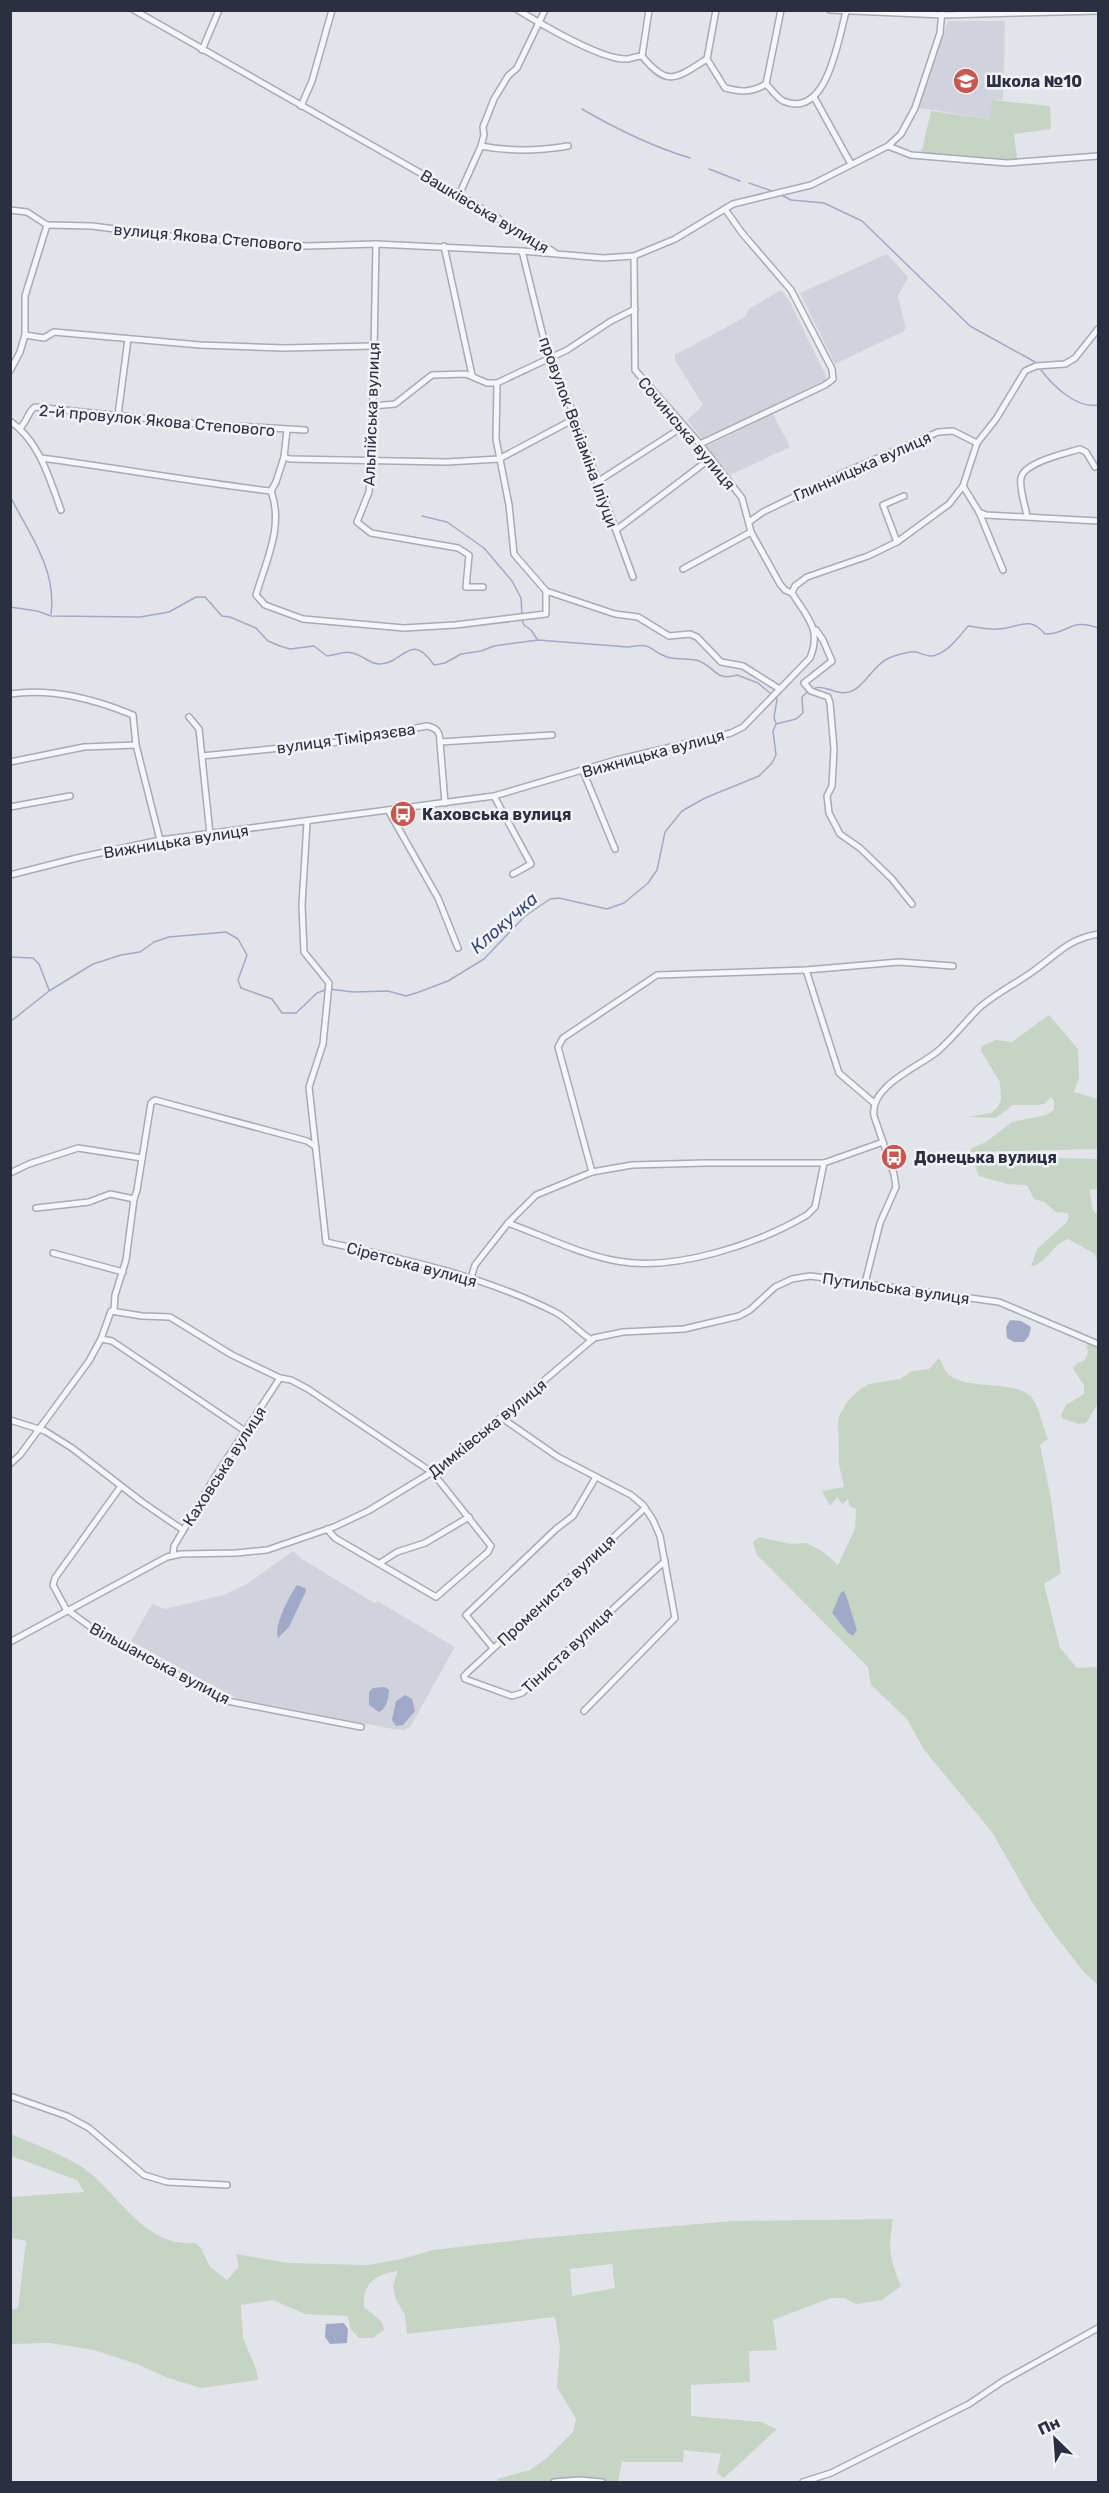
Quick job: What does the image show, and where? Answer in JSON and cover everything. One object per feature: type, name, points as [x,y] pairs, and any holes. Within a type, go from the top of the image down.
[{"type":"street","name":"Вашківська вулиця","points":[[134,10],[459,195],[556,254],[603,258],[634,256],[675,239],[725,209],[747,199],[811,185],[888,146],[901,134],[915,108],[940,33],[942,13]]},
{"type":"street","points":[[201,50],[219,10]]},
{"type":"street","points":[[301,106],[312,81],[332,10]]},
{"type":"street","points":[[518,10],[540,24],[605,54],[627,59],[642,56]]},
{"type":"street","points":[[459,195],[481,146],[484,135],[483,127],[494,99],[508,76],[517,68],[545,10]]},
{"type":"street","points":[[642,56],[649,10]]},
{"type":"street","points":[[716,10],[707,59],[725,88],[743,92],[756,90],[766,84],[781,10]]},
{"type":"street","points":[[830,10],[942,13],[1098,11]]},
{"type":"street","points":[[766,84],[782,100],[801,104],[814,97],[823,87],[846,12]]},
{"type":"street","points":[[642,56],[659,75],[668,77],[680,75],[707,59]]},
{"type":"street","points":[[814,97],[851,164]]},
{"type":"street","points":[[481,146],[509,151],[545,150],[568,146]]},
{"type":"street","points":[[888,146],[911,155],[1007,163],[1098,156]]},
{"type":"street","points":[[700,444],[833,380],[832,369],[791,290],[742,233],[725,209]]},
{"type":"street","points":[[10,210],[27,212],[47,225],[25,296],[25,336],[10,371]]},
{"type":"street","name":"вулиця Якова Степового","points":[[47,225],[92,226],[177,237],[307,246],[376,244],[444,246],[556,254]]},
{"type":"street","name":"Альпійська вулиця","points":[[376,244],[372,460],[369,492],[357,522],[371,533],[458,548],[469,555],[466,587],[483,587]]},
{"type":"street","points":[[444,246],[472,375]]},
{"type":"street","name":"провулок Веніаміна Іліуци","points":[[522,251],[547,352],[551,357],[633,577]]},
{"type":"street","name":"Сочинська вулиця","points":[[634,256],[635,370],[700,444],[742,498],[751,532],[780,584],[792,593]]},
{"type":"street","points":[[373,406],[395,404],[432,375],[455,373],[472,375],[487,383],[497,383],[551,357],[635,309]]},
{"type":"street","points":[[912,904],[892,879],[860,848],[840,834],[829,813],[827,796],[832,786],[834,749],[830,703],[828,697],[808,689],[804,683],[832,661],[823,640],[792,593],[795,586],[807,577],[868,556],[897,542],[949,504],[963,486],[977,442],[996,419],[1025,371],[1036,366],[1065,364],[1075,358],[1098,329]]},
{"type":"street","points":[[25,336],[37,339],[54,332],[200,345],[284,348],[374,346]]},
{"type":"street","points":[[117,415],[128,339]]},
{"type":"street","points":[[497,383],[496,439],[509,505],[514,554],[546,591],[615,614],[638,616],[669,636],[690,634],[721,662],[742,666],[777,690]]},
{"type":"street","name":"2-й провулок Якова Степового","points":[[20,428],[26,423],[31,410],[35,407],[305,430]]},
{"type":"street","points":[[284,457],[290,459],[447,462],[499,459],[574,419]]},
{"type":"street","points":[[10,421],[20,428],[41,458],[61,510]]},
{"type":"street","points":[[597,482],[684,426]]},
{"type":"street","points":[[271,492],[284,457],[287,430]]},
{"type":"street","name":"Глинницька вулиця","points":[[749,522],[772,507],[841,474],[938,432],[953,431],[977,442]]},
{"type":"street","points":[[1027,516],[1020,480],[1025,471],[1040,462],[1080,449],[1086,452],[1095,467]]},
{"type":"street","points":[[41,458],[129,470],[196,483],[271,492]]},
{"type":"street","points":[[615,530],[711,458]]},
{"type":"street","points":[[963,486],[979,512],[1003,570]]},
{"type":"street","points":[[271,492],[276,505],[274,534],[256,595],[257,599],[265,605],[314,621],[404,628],[455,625],[546,614],[546,591]]},
{"type":"street","points":[[897,542],[883,505],[904,496]]},
{"type":"street","points":[[979,512],[986,515],[1098,521]]},
{"type":"street","points":[[683,569],[751,532]]},
{"type":"street","name":"Вижницька вулиця","points":[[10,875],[160,840],[494,796],[616,760],[731,733],[743,727],[810,657],[816,644],[813,627]]},
{"type":"street","points":[[10,694],[46,692],[67,694],[133,715],[136,745],[160,840]]},
{"type":"street","points":[[189,717],[199,729],[210,834]]},
{"type":"street","name":"вулиця Тімірязєва","points":[[202,756],[339,742],[427,726],[437,730],[440,742],[552,735]]},
{"type":"street","points":[[440,742],[446,803]]},
{"type":"street","points":[[10,762],[84,747],[136,745]]},
{"type":"street","points":[[583,771],[615,849]]},
{"type":"street","points":[[10,807],[70,796]]},
{"type":"street","points":[[494,796],[531,864],[513,874]]},
{"type":"street","points":[[388,810],[438,898],[458,948]]},
{"type":"street","points":[[307,822],[302,905],[304,952],[329,984],[323,1044],[309,1087],[316,1148]]},
{"type":"street","points":[[865,1282],[880,1223],[896,1187],[894,1174],[874,1116],[874,1102],[894,1081],[942,1048],[981,1007],[1034,971],[1069,943],[1098,934]]},
{"type":"street","points":[[592,1172],[558,1047],[563,1038],[657,975],[806,970],[899,962],[953,966]]},
{"type":"street","points":[[806,970],[839,1073],[874,1102]]},
{"type":"street","points":[[10,1464],[39,1429],[101,1340],[109,1314],[114,1310],[115,1295],[123,1272],[151,1103],[155,1100],[307,1142],[316,1148]]},
{"type":"street","points":[[471,1278],[475,1265],[508,1222],[536,1195],[592,1172],[632,1166],[694,1163],[824,1163],[883,1142]]},
{"type":"street","points":[[10,1173],[29,1164],[78,1148],[142,1158]]},
{"type":"street","name":"Сіретська вулиця","points":[[316,1148],[326,1242],[391,1256],[471,1278],[555,1313],[592,1340]]},
{"type":"street","points":[[508,1222],[576,1250],[618,1262],[645,1264],[688,1259],[728,1249],[807,1215],[815,1207],[824,1163]]},
{"type":"street","points":[[36,1208],[89,1202],[110,1194],[134,1199]]},
{"type":"street","points":[[53,1253],[123,1272]]},
{"type":"street","name":"Путильська вулиця","points":[[592,1340],[623,1332],[684,1329],[738,1316],[750,1310],[772,1289],[800,1277],[865,1282],[1003,1303],[1098,1344]]},
{"type":"street","points":[[114,1310],[137,1316],[170,1317],[227,1352],[308,1389],[433,1473],[490,1545],[488,1552],[436,1597],[333,1537],[327,1529]]},
{"type":"street","points":[[101,1340],[109,1339],[245,1431]]},
{"type":"street","name":"Димківська вулиця","points":[[10,1642],[154,1562],[173,1555],[267,1550],[327,1529],[380,1505],[433,1473],[502,1418],[592,1340]]},
{"type":"street","name":"Каховська вулиця","points":[[173,1555],[173,1548],[183,1530],[280,1378]]},
{"type":"street","points":[[502,1418],[558,1457],[631,1495],[645,1508],[658,1530],[675,1618],[584,1711]]},
{"type":"street","points":[[10,1420],[47,1432],[79,1452],[121,1486],[183,1530]]},
{"type":"street","points":[[493,1648],[466,1615],[556,1529],[573,1516],[596,1477]]},
{"type":"street","points":[[68,1611],[53,1585],[55,1578],[121,1486]]},
{"type":"street","name":"Промениста вулиця","points":[[468,1672],[645,1508]]},
{"type":"street","points":[[380,1563],[405,1549],[425,1543],[469,1517]]},
{"type":"street","name":"Тіниста вулиця","points":[[468,1672],[464,1678],[471,1683],[512,1696],[522,1693],[665,1561]]},
{"type":"street","name":"Вільшанська вулиця","points":[[68,1611],[105,1637],[138,1652],[226,1701],[361,1727]]},
{"type":"street","points":[[10,2096],[67,2116],[88,2128],[144,2175],[167,2182],[227,2185]]},
{"type":"street","points":[[803,2482],[831,2473],[969,2404],[1003,2381],[1098,2328]]},
{"type":"street","points":[[554,2482],[580,2480],[602,2482]]},
{"type":"shaded area","name":"Школа №10","points":[[948,21],[1005,21],[1003,100],[992,100],[991,119],[919,108]]},
{"type":"shaded area","points":[[887,254],[908,277],[898,296],[906,330],[835,364],[800,293]]},
{"type":"shaded area","points":[[781,290],[789,300],[826,376],[825,380],[704,441],[687,420],[703,405],[675,360],[675,355],[745,317],[749,309]]},
{"type":"shaded area","points":[[773,414],[790,447],[730,475],[707,446]]},
{"type":"shaded area","points":[[293,1551],[302,1559],[374,1603],[379,1602],[455,1647],[410,1727],[404,1730],[393,1729],[238,1699],[131,1641],[152,1604],[165,1609],[223,1595],[247,1584]]},
{"type":"green space","points":[[992,100],[1050,106],[1051,129],[1014,134],[1017,159],[1007,161],[921,154],[931,111],[990,119]]},
{"type":"green space","points":[[1049,1015],[1078,1049],[1079,1078],[1074,1092],[1098,1099],[1098,1149],[970,1152],[972,1148],[986,1142],[1012,1122],[1046,1115],[1054,1110],[1054,1101],[1051,1097],[1044,1104],[1013,1105],[996,1118],[968,1117],[991,1113],[998,1107],[1001,1099],[1000,1082],[981,1051],[982,1046],[996,1040],[1012,1042]]},
{"type":"green space","points":[[1020,1157],[1098,1159],[1098,1189],[1089,1190],[1096,1214],[1098,1210],[1098,1264],[1095,1254],[1068,1239],[1058,1245],[1041,1262],[1031,1266],[1037,1249],[1067,1222],[1068,1213],[1056,1212],[1044,1202],[1034,1199],[1027,1185],[1007,1184],[979,1176],[975,1166],[980,1160]]},
{"type":"green space","points":[[1093,1344],[1098,1347],[1098,1403],[1086,1423],[1079,1424],[1063,1419],[1061,1415],[1066,1405],[1084,1394],[1084,1385],[1073,1369],[1076,1364],[1085,1360],[1088,1351],[1086,1345]]},
{"type":"green space","points":[[939,1358],[946,1372],[957,1379],[968,1383],[1016,1389],[1026,1393],[1033,1399],[1040,1413],[1048,1439],[1040,1445],[1051,1499],[1061,1573],[1044,1584],[1060,1648],[1077,1668],[1098,1667],[1098,1985],[1083,1971],[1054,1934],[1032,1902],[992,1832],[924,1750],[907,1719],[871,1685],[868,1667],[757,1555],[753,1542],[759,1537],[791,1544],[806,1543],[822,1551],[838,1565],[855,1529],[856,1509],[850,1506],[848,1499],[842,1504],[837,1497],[830,1506],[822,1491],[844,1487],[839,1464],[839,1416],[847,1402],[869,1384],[900,1379],[912,1371],[929,1369]],"holes":[[[844,1591],[857,1630],[853,1636],[848,1633],[832,1613]]]},
{"type":"green space","points":[[11,2134],[74,2162],[96,2178],[146,2228],[176,2242],[195,2243],[201,2248],[210,2267],[227,2280],[239,2267],[236,2254],[288,2263],[368,2265],[433,2250],[732,2221],[893,2219],[890,2239],[891,2253],[901,2286],[882,2300],[856,2304],[844,2298],[831,2298],[773,2320],[777,2350],[749,2351],[750,2382],[691,2385],[691,2416],[761,2422],[777,2429],[724,2478],[717,2473],[721,2454],[684,2450],[683,2462],[622,2462],[618,2482],[498,2482],[497,2479],[530,2470],[547,2458],[573,2432],[576,2419],[557,2387],[560,2347],[555,2317],[407,2334],[405,2315],[396,2300],[393,2286],[398,2271],[377,2277],[365,2292],[364,2307],[382,2322],[384,2330],[373,2338],[359,2338],[350,2328],[348,2316],[305,2314],[273,2300],[241,2305],[243,2338],[256,2369],[258,2380],[201,2388],[94,2350],[50,2343],[11,2344],[11,2310],[18,2308],[26,2241],[11,2238],[11,2197],[84,2192],[77,2180],[11,2156]],"holes":[[[612,2264],[615,2288],[572,2296],[570,2269]]]},
{"type":"water","points":[[1010,1320],[1021,1321],[1031,1327],[1029,1336],[1024,1342],[1014,1342],[1007,1338],[1006,1327]]},
{"type":"water","points":[[297,1585],[305,1588],[306,1591],[289,1627],[278,1638],[280,1619]]},
{"type":"water","points":[[844,1591],[846,1595],[857,1630],[853,1636],[832,1613],[841,1592]]},
{"type":"water","points":[[385,1687],[389,1690],[388,1700],[379,1712],[369,1705],[369,1692],[373,1688]]},
{"type":"water","points":[[405,1695],[412,1699],[415,1711],[403,1725],[396,1726],[392,1720],[396,1701]]},
{"type":"water","points":[[344,2323],[348,2329],[347,2343],[330,2344],[325,2337],[326,2324]]},
{"type":"waterway","points":[[582,109],[634,137],[690,158]]},
{"type":"waterway","points":[[709,169],[740,181]]},
{"type":"waterway","points":[[749,183],[772,191]]},
{"type":"waterway","points":[[783,196],[791,200],[824,203],[862,221],[970,326],[1035,362]]},
{"type":"waterway","points":[[1041,370],[1052,383],[1074,400],[1098,405]]},
{"type":"waterway","points":[[10,496],[46,567],[52,598],[51,614]]},
{"type":"waterway","points":[[422,516],[447,522],[484,548],[512,581],[521,598],[522,615]]},
{"type":"waterway","points":[[10,607],[37,611],[51,616],[140,617],[169,612],[196,597],[205,597],[222,616],[256,628],[268,641],[280,646],[290,649],[314,646],[327,656],[350,652],[379,664],[388,663],[413,649],[426,655],[434,665],[445,663],[461,654],[494,646],[538,640],[628,647],[642,645],[667,657],[702,662],[719,675],[729,677],[737,675],[758,683],[777,699],[774,718],[776,723]]},
{"type":"waterway","points":[[522,620],[537,639]]},
{"type":"waterway","name":"Клокучка","points":[[330,989],[353,992],[388,991],[406,996],[448,981],[484,959],[524,917],[550,899],[559,898],[607,909],[624,903],[648,883],[657,870],[665,832],[682,811],[705,798],[759,776],[772,763],[776,755],[773,731],[776,724],[796,719],[803,713],[802,697],[809,691],[816,688],[845,693],[852,691],[889,658],[910,652],[928,656],[941,653],[968,626],[994,629],[1028,624],[1039,628],[1045,634],[1052,634],[1081,624],[1098,628]]},
{"type":"waterway","name":"Клокучка","points":[[10,1022],[49,991],[93,964],[140,952],[154,942],[169,937],[226,932],[238,939],[247,955],[238,980],[241,988],[272,999],[282,1013],[296,1013],[317,993],[325,990]]},
{"type":"waterway","points":[[10,957],[33,958],[39,964],[49,990]]},
{"type":"place","name":"Школа №10","points":[[966,81]]},
{"type":"place","name":"Каховська вулиця","points":[[403,814]]},
{"type":"place","name":"Донецька вулиця","points":[[894,1157]]}]
